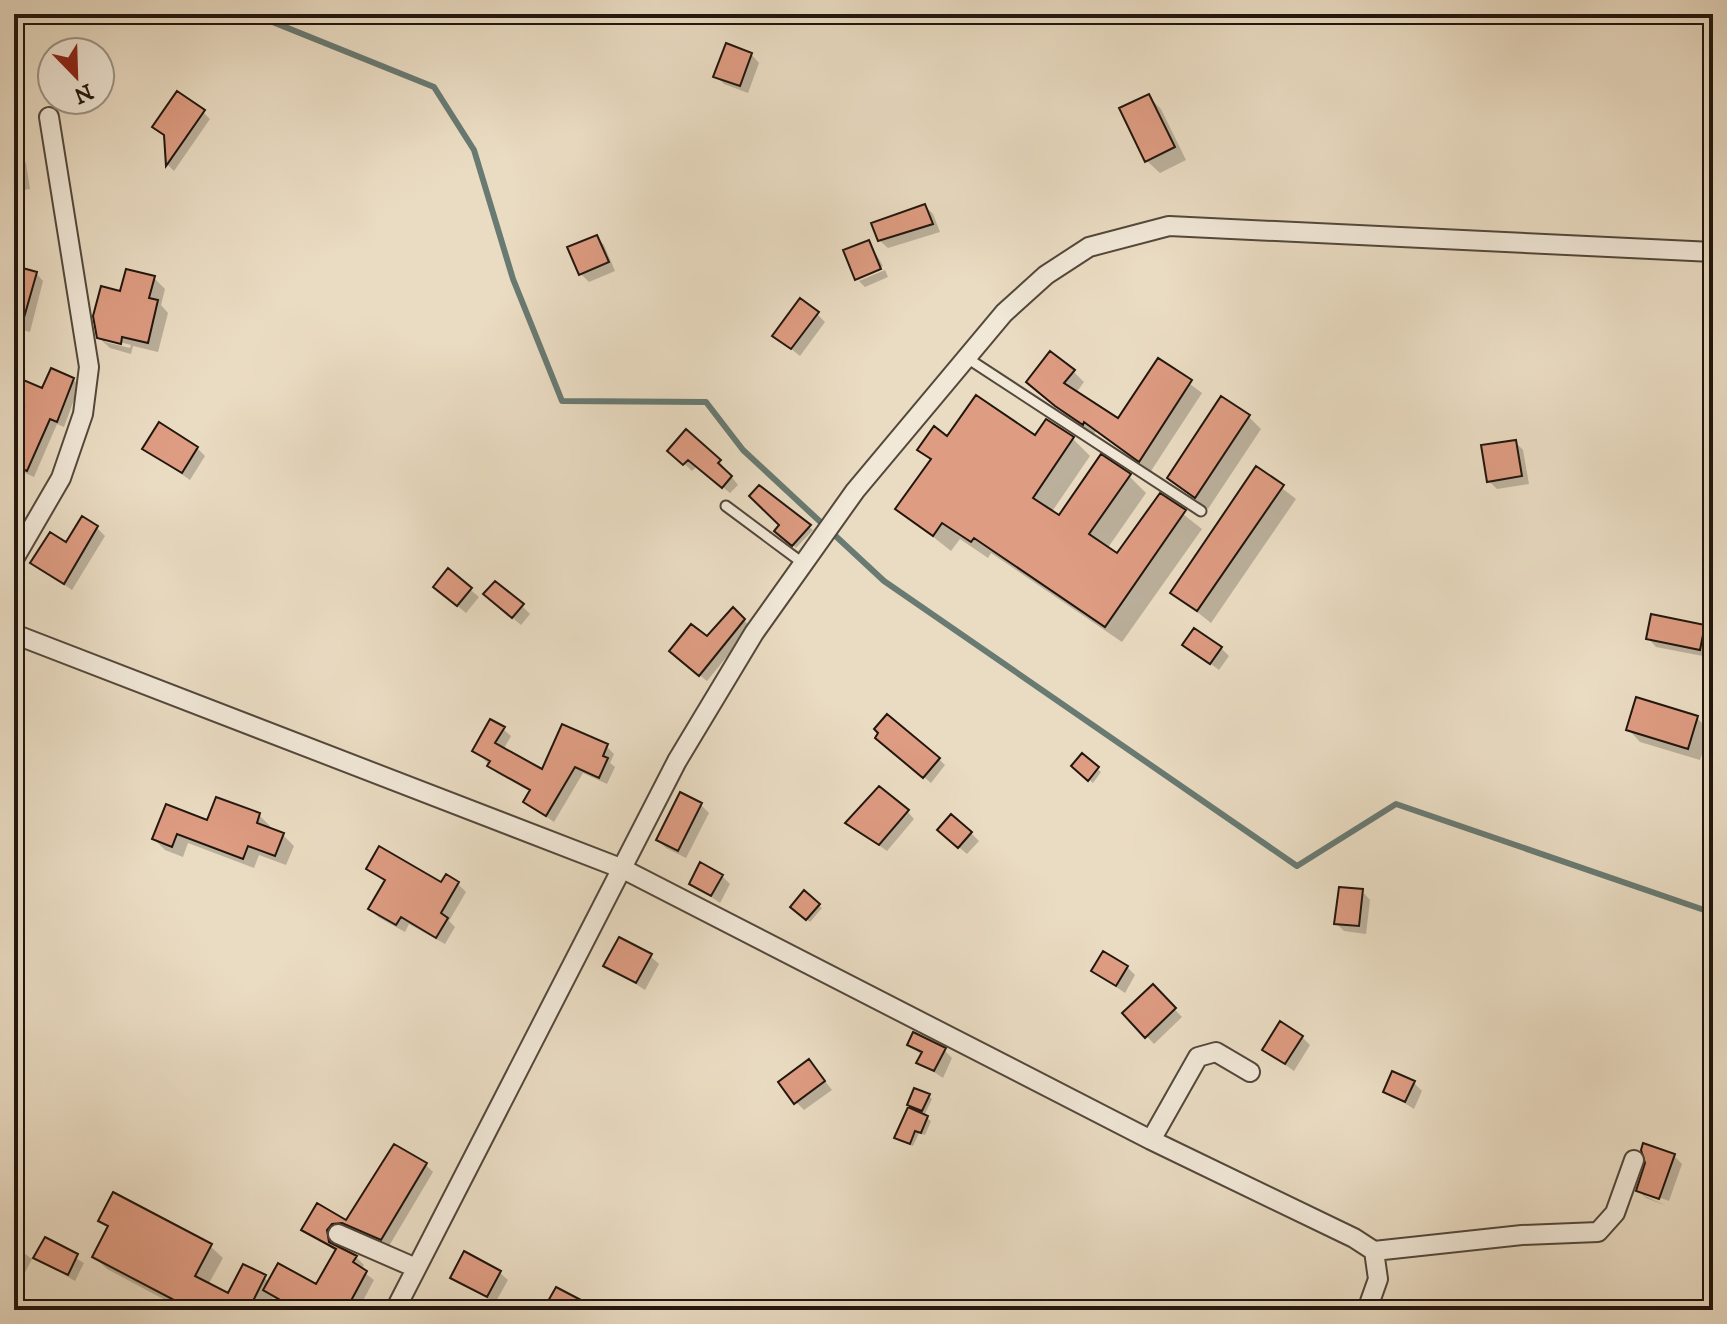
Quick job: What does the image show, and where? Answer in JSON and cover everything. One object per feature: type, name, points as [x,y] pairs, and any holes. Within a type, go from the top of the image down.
[{"type":"street","points":[[14,559],[61,478],[83,414],[89,367],[49,117]]},
{"type":"street","points":[[395,1310],[677,761],[754,633],[855,491],[1004,313],[1067,261],[1089,247],[1169,226],[1713,252]]},
{"type":"street","points":[[14,634],[623,869],[1374,1251],[1522,1235],[1598,1232],[1615,1213],[1634,1160]]},
{"type":"street","points":[[1151,1140],[1198,1057],[1216,1052],[1250,1072]]},
{"type":"street","points":[[338,1234],[416,1268]]},
{"type":"street","points":[[1367,1310],[1378,1279],[1374,1251]]},
{"type":"lane","points":[[967,358],[1201,511]]},
{"type":"lane","points":[[726,506],[804,564]]},
{"type":"building","points":[[726,43],[752,53],[740,86],[713,77]]},
{"type":"building","points":[[177,91],[205,110],[166,166],[164,135],[152,127]]},
{"type":"building","points":[[1149,94],[1175,147],[1145,162],[1119,108]]},
{"type":"building","points":[[925,204],[933,224],[878,241],[871,223]]},
{"type":"building","points":[[597,235],[609,262],[579,275],[567,247]]},
{"type":"building","points":[[869,240],[881,269],[855,280],[843,250]]},
{"type":"building","points":[[19,267],[37,272],[19,335],[14,335],[14,287]]},
{"type":"building","points":[[126,269],[155,276],[149,298],[158,300],[148,343],[122,337],[121,344],[97,338],[93,316],[101,286],[120,291]]},
{"type":"building","points":[[800,298],[819,312],[791,349],[772,336]]},
{"type":"building","points":[[1050,351],[1075,370],[1064,383],[1118,418],[1158,358],[1192,380],[1139,462],[1084,422],[1083,425],[1055,406],[1026,382]]},
{"type":"building","points":[[51,368],[74,378],[57,422],[50,419],[27,471],[14,466],[14,430],[24,407],[14,403],[14,376],[42,388]]},
{"type":"building","points":[[976,395],[1035,435],[1046,419],[1074,437],[1033,498],[1059,515],[1101,454],[1131,474],[1089,534],[1117,553],[1160,493],[1186,510],[1105,627],[974,538],[971,542],[942,523],[933,536],[895,509],[931,459],[917,450],[934,426],[947,436]]},
{"type":"building","points":[[1221,396],[1250,415],[1195,498],[1167,478]]},
{"type":"building","points":[[159,422],[198,447],[182,473],[142,449]]},
{"type":"building","points":[[686,429],[721,460],[718,463],[732,476],[722,488],[688,460],[683,465],[667,451]]},
{"type":"building","points":[[1516,440],[1522,476],[1487,482],[1481,445]]},
{"type":"building","points":[[1256,466],[1284,485],[1197,611],[1170,593]]},
{"type":"building","points":[[759,485],[811,525],[792,546],[774,531],[779,525],[749,496]]},
{"type":"building","points":[[82,516],[98,526],[64,584],[30,563],[50,532],[66,542]]},
{"type":"building","points":[[448,568],[472,588],[457,606],[433,587]]},
{"type":"building","points":[[495,581],[524,604],[512,618],[483,594]]},
{"type":"building","points":[[733,607],[745,619],[699,676],[669,651],[691,624],[707,636]]},
{"type":"building","points":[[1651,614],[1705,625],[1700,650],[1646,639]]},
{"type":"building","points":[[1194,628],[1222,647],[1210,664],[1182,645]]},
{"type":"building","points":[[1636,697],[1698,716],[1688,749],[1626,730]]},
{"type":"building","points":[[887,714],[940,758],[923,778],[875,738],[878,733],[874,729]]},
{"type":"building","points":[[490,719],[505,727],[495,743],[542,769],[562,724],[608,744],[603,756],[608,758],[599,778],[575,767],[546,816],[523,802],[530,790],[487,766],[490,761],[472,751]]},
{"type":"building","points":[[1082,753],[1099,767],[1088,781],[1071,766]]},
{"type":"building","points":[[879,786],[909,810],[879,845],[845,823]]},
{"type":"building","points":[[680,792],[702,803],[678,851],[656,840]]},
{"type":"building","points":[[216,797],[260,813],[257,823],[284,833],[275,856],[248,846],[243,859],[177,834],[172,847],[152,839],[166,804],[207,820]]},
{"type":"building","points":[[951,814],[972,832],[958,848],[937,830]]},
{"type":"building","points":[[379,846],[441,882],[446,874],[459,882],[441,913],[448,918],[436,938],[401,917],[396,925],[368,909],[385,880],[366,869]]},
{"type":"building","points":[[700,862],[723,875],[711,896],[689,884]]},
{"type":"building","points":[[1339,887],[1363,889],[1359,926],[1334,924]]},
{"type":"building","points":[[804,890],[820,904],[806,920],[790,907]]},
{"type":"building","points":[[619,937],[652,954],[636,983],[603,966]]},
{"type":"building","points":[[1103,951],[1128,966],[1116,986],[1091,971]]},
{"type":"building","points":[[1153,984],[1176,1008],[1145,1038],[1122,1013]]},
{"type":"building","points":[[1280,1021],[1303,1036],[1285,1064],[1262,1050]]},
{"type":"building","points":[[913,1032],[946,1048],[934,1071],[916,1063],[922,1052],[907,1045]]},
{"type":"building","points":[[809,1059],[825,1081],[794,1104],[778,1082]]},
{"type":"building","points":[[1392,1071],[1415,1081],[1405,1102],[1383,1092]]},
{"type":"building","points":[[914,1088],[930,1094],[922,1111],[907,1105]]},
{"type":"building","points":[[908,1107],[928,1116],[921,1133],[915,1131],[910,1144],[894,1138]]},
{"type":"building","points":[[1643,1143],[1675,1154],[1659,1199],[1636,1191],[1645,1163],[1641,1150]]},
{"type":"building","points":[[394,1144],[427,1163],[381,1240],[342,1223],[332,1224],[327,1230],[329,1242],[357,1256],[353,1262],[367,1271],[346,1310],[317,1310],[303,1302],[298,1310],[263,1290],[278,1263],[316,1284],[336,1249],[301,1230],[317,1203],[346,1220]]},
{"type":"building","points":[[113,1192],[212,1244],[195,1276],[228,1293],[243,1264],[266,1275],[251,1305],[260,1310],[193,1310],[92,1257],[108,1226],[98,1221]]},
{"type":"building","points":[[45,1237],[78,1254],[68,1275],[33,1258]]},
{"type":"building","points":[[464,1251],[501,1271],[487,1297],[450,1278]]},
{"type":"building","points":[[556,1287],[600,1310],[543,1310]]},
{"type":"waterway","points":[[253,14],[434,87],[474,150],[513,279],[562,401],[706,402],[743,450],[884,581],[1297,866],[1396,804],[1713,913]]}]
